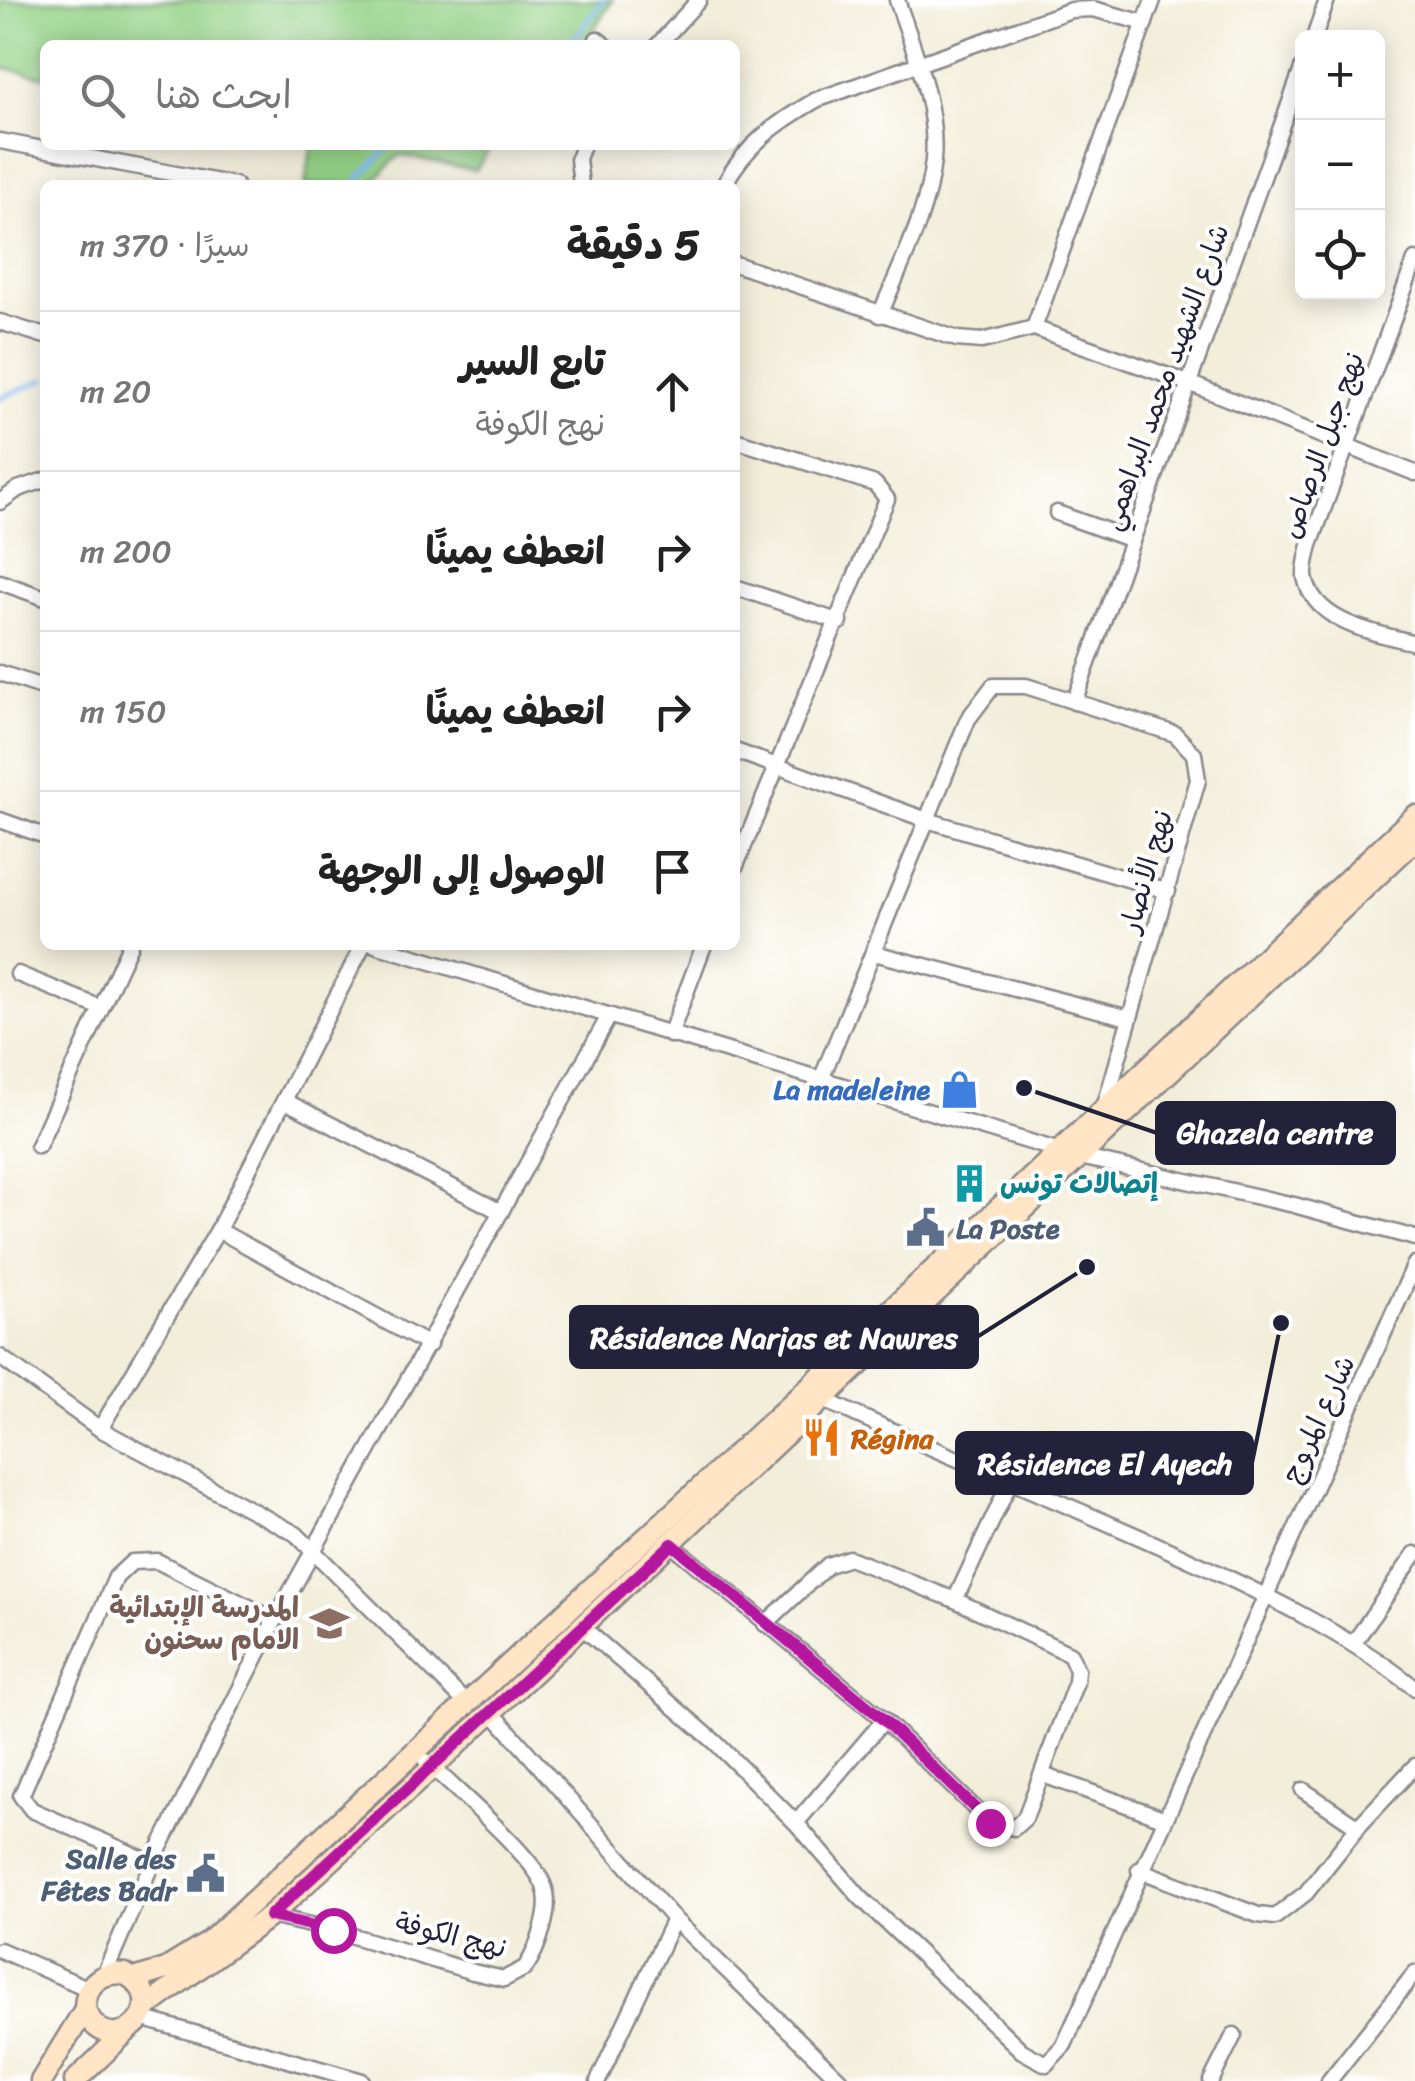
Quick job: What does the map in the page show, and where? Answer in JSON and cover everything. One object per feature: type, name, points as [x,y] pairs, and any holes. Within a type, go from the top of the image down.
[{"type":"street","points":[[663,40],[699,0]]},
{"type":"street","points":[[880,315],[930,179],[934,155],[918,62],[896,0]]},
{"type":"street","points":[[1034,328],[1154,0]]},
{"type":"street","points":[[1317,30],[1327,0]]},
{"type":"street","points":[[727,180],[750,146],[780,121],[816,100],[1072,10],[1094,9],[1145,23]]},
{"type":"street","name":"شارع الشهيد محمد البراهمي","points":[[1074,702],[1192,384],[1295,89]]},
{"type":"street","points":[[0,141],[40,148]]},
{"type":"street","points":[[48,150],[208,180]]},
{"type":"street","points":[[580,180],[581,150]]},
{"type":"street","name":"نهج جبل الرصاص","points":[[1415,260],[1310,545],[1305,576],[1315,596],[1332,615],[1415,644]]},
{"type":"street","points":[[740,266],[957,338],[982,341],[1034,328],[1350,444],[1415,473]]},
{"type":"street","points":[[0,322],[40,334]]},
{"type":"street","points":[[740,442],[883,490],[886,511],[740,857]]},
{"type":"street","points":[[0,502],[18,489],[40,482]]},
{"type":"street","points":[[1057,513],[1132,540]]},
{"type":"street","points":[[0,582],[40,596]]},
{"type":"street","points":[[740,589],[840,622]]},
{"type":"street","points":[[0,673],[40,686]]},
{"type":"street","name":"نهج الأنصار","points":[[927,820],[968,719],[993,686],[1026,686],[1174,734],[1194,754],[1198,780],[1104,1109],[1106,1131]]},
{"type":"street","points":[[740,753],[927,820],[1168,891]]},
{"type":"street","points":[[0,1950],[93,1991],[166,1970],[208,1943],[466,1703],[814,1394],[1071,1153],[1104,1109],[1415,816]]},
{"type":"street","points":[[0,820],[40,834]]},
{"type":"street","points":[[822,1077],[927,820]]},
{"type":"street","points":[[1071,1153],[1106,1131],[1415,840]]},
{"type":"street","points":[[38,1146],[128,950]]},
{"type":"street","points":[[100,1429],[218,1230],[360,950]]},
{"type":"street","points":[[391,950],[1071,1153],[1294,1205],[1415,1238]]},
{"type":"street","points":[[670,1035],[702,950]]},
{"type":"street","points":[[874,953],[1128,1018]]},
{"type":"street","points":[[18,974],[102,1008]]},
{"type":"street","points":[[40,2081],[93,1991],[152,1862],[275,1620],[608,1016]]},
{"type":"street","points":[[285,1101],[502,1212]]},
{"type":"street","points":[[218,1230],[429,1345]]},
{"type":"street","name":"شارع المروج","points":[[796,1822],[860,1897],[1022,2051],[1046,2064],[1064,2044],[1139,1870],[1415,1264]]},
{"type":"street","points":[[0,1356],[100,1429],[280,1523],[316,1550],[466,1703]]},
{"type":"street","points":[[814,1394],[1264,1594],[1353,1644],[1415,1688]]},
{"type":"street","points":[[93,1991],[96,2027],[115,2034],[270,1916],[672,1544],[814,1394]]},
{"type":"street","points":[[955,1600],[1012,1480]]},
{"type":"street","points":[[672,1544],[764,1624],[884,1720],[990,1823],[1014,1828],[1025,1818],[1076,1682],[1075,1661],[1070,1654],[860,1560],[839,1558],[764,1624]]},
{"type":"street","points":[[1353,1644],[1415,1554]]},
{"type":"street","points":[[152,1862],[32,1810],[22,1796],[116,1577],[132,1562],[157,1561],[275,1620]]},
{"type":"street","points":[[582,1627],[715,1742],[796,1822],[884,1720]]},
{"type":"street","points":[[490,1710],[674,1919],[841,2081]]},
{"type":"street","name":"نهج الكوفة","points":[[270,1916],[489,1976],[504,1978],[526,1968],[538,1938],[546,1888],[520,1856],[415,1750]]},
{"type":"street","points":[[1139,1870],[1258,1915],[1275,1917],[1306,1894],[1358,1827],[1415,1766]]},
{"type":"street","points":[[1043,1774],[1163,1818]]},
{"type":"street","points":[[1303,1790],[1358,1827]]},
{"type":"street","points":[[598,2081],[674,1919]]},
{"type":"street","points":[[1330,2081],[1414,1976]]},
{"type":"street","points":[[76,2081],[137,2019],[141,1987],[134,1979]]},
{"type":"street","points":[[137,2019],[362,2081]]},
{"type":"street","points":[[1211,2081],[1234,2035]]},
{"type":"green space","points":[[0,0],[613,0],[586,40],[40,40],[40,76],[0,67]]},
{"type":"green space","points":[[311,150],[489,150],[475,170],[399,155],[375,180],[306,180]]},
{"type":"waterway","points":[[573,40],[604,0]]},
{"type":"waterway","points":[[358,180],[386,150]]},
{"type":"waterway","points":[[0,398],[40,381]]},
{"type":"place","name":"Ghazela centre","points":[[1024,1088]]},
{"type":"place","name":"La madeleine","points":[[960,1089]]},
{"type":"place","name":"إتصالات تونس","points":[[970,1183]]},
{"type":"place","name":"La Poste","points":[[926,1228]]},
{"type":"place","name":"Résidence Narjas et Nawres","points":[[1087,1267]]},
{"type":"place","name":"Résidence El Ayech","points":[[1281,1323]]},
{"type":"place","name":"Régina","points":[[821,1438]]},
{"type":"place","name":"المدرسة الإبتدائية الامام سحنون","points":[[329,1623]]},
{"type":"place","name":"Salle des Fêtes Badr","points":[[206,1874]]},
{"type":"route","points":[[333,1930],[270,1916],[672,1544],[884,1720],[990,1823]]}]
